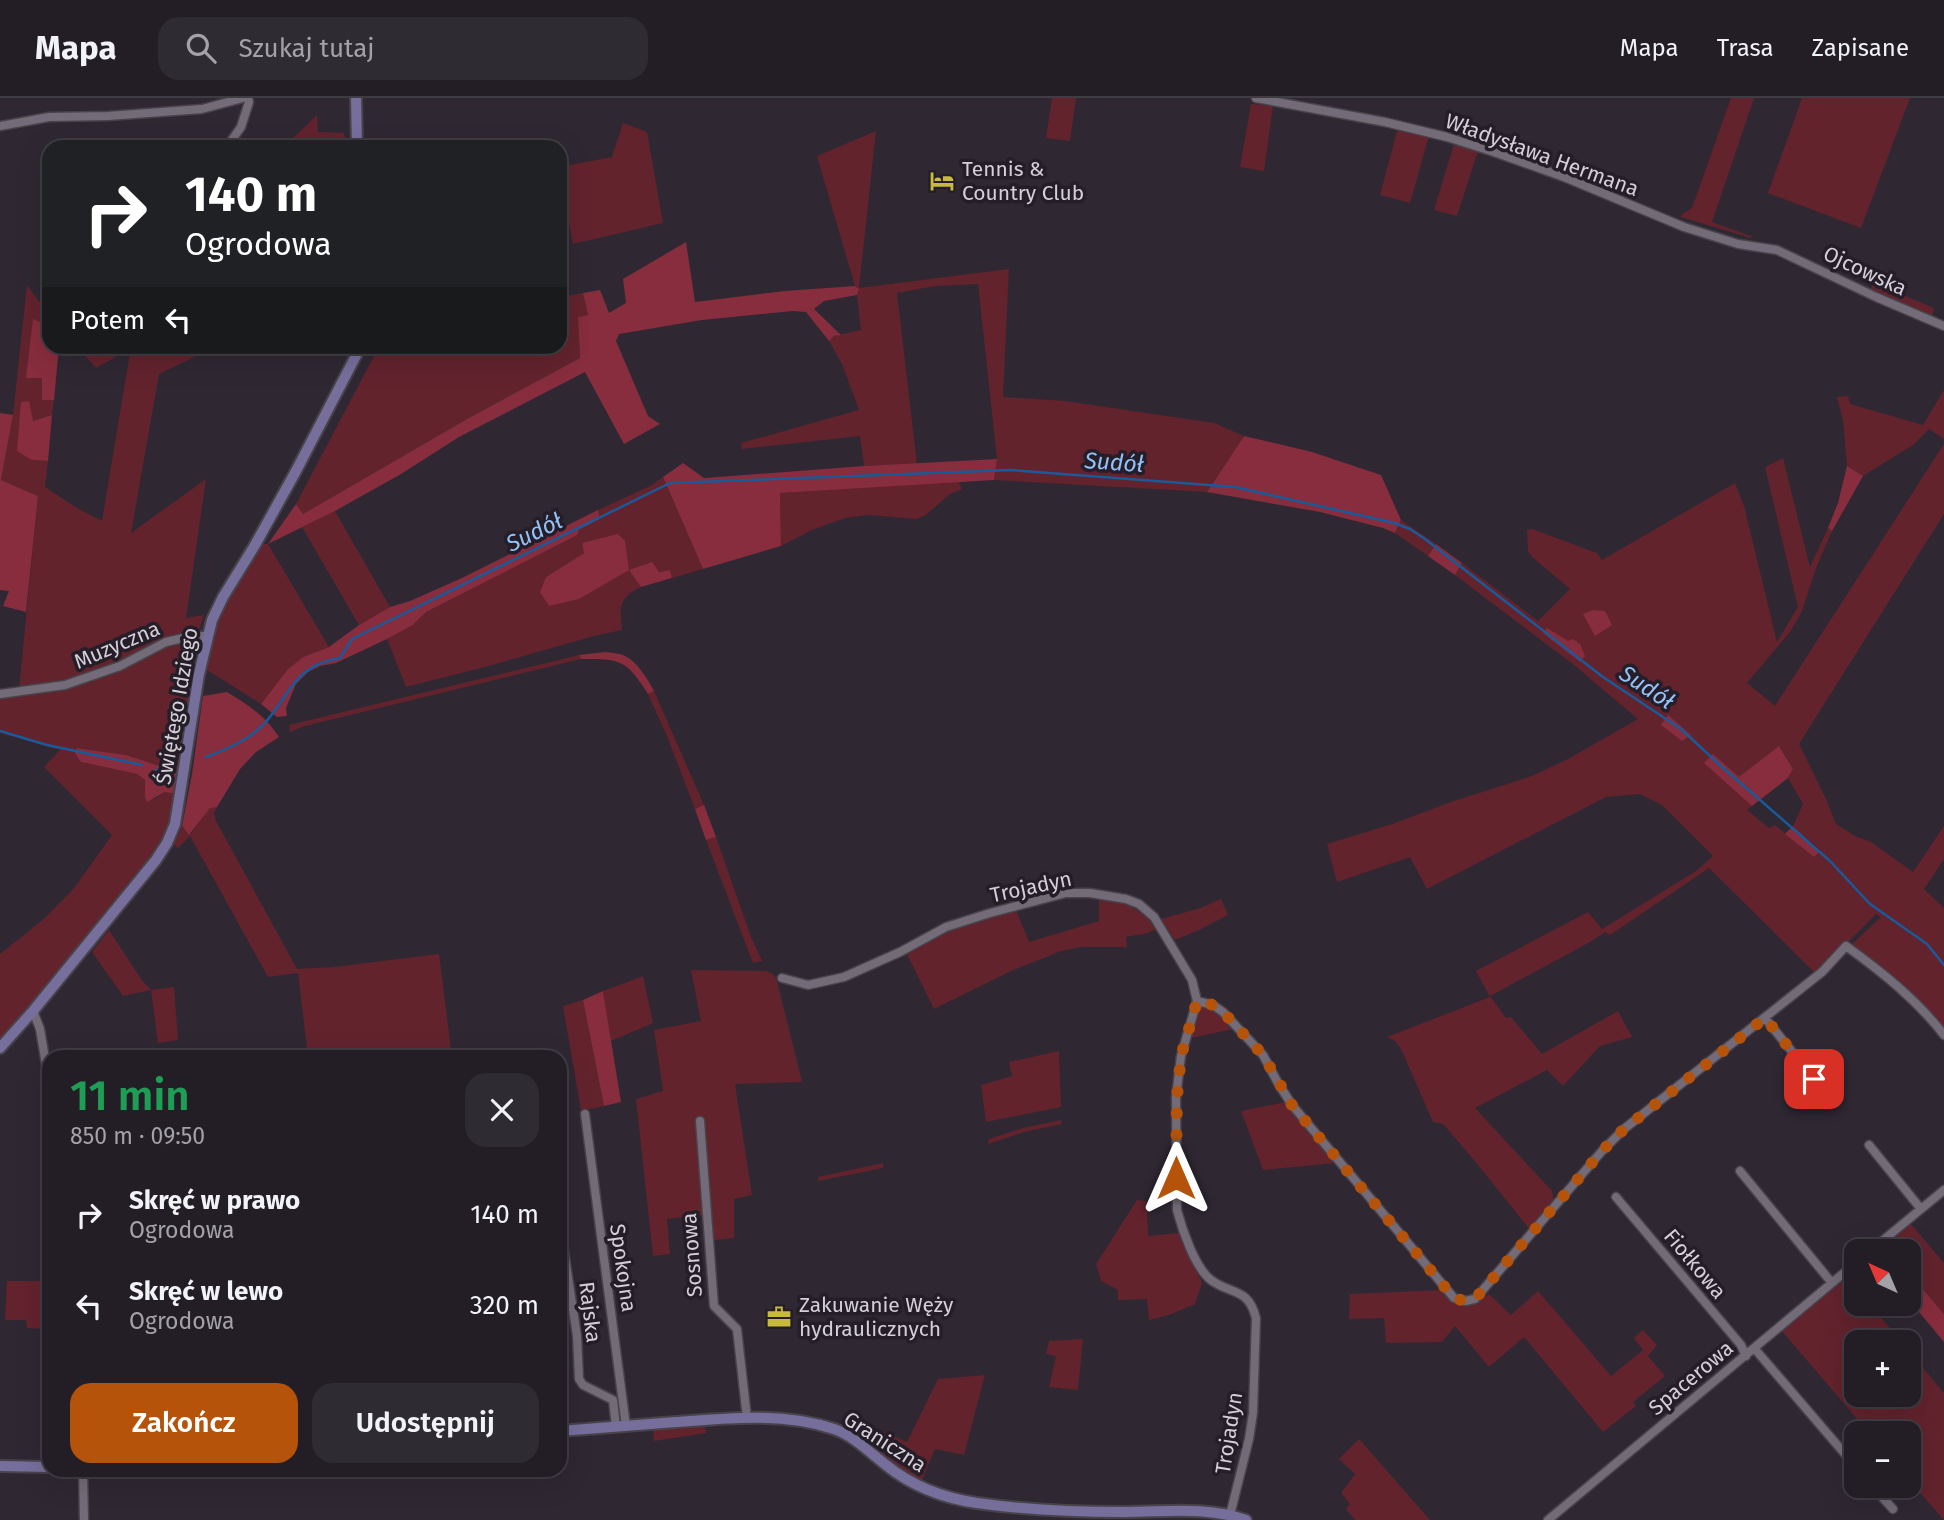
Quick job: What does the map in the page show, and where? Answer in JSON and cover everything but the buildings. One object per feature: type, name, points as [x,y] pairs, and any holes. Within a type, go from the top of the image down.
[{"type":"street","points":[[0,126],[49,117],[202,109],[243,98]]},
{"type":"street","points":[[232,140],[241,127],[248,98]]},
{"type":"street","points":[[356,98],[356,140]]},
{"type":"street","name":"Władysława Hermana","points":[[1256,98],[1366,117],[1447,137],[1527,163],[1691,229],[1738,244],[1771,249]]},
{"type":"street","name":"Ojcowska","points":[[1771,249],[1944,326]]},
{"type":"street","name":"Świętego Idziego","points":[[0,1048],[156,860],[172,834],[199,674],[212,620],[296,471],[357,354]]},
{"type":"street","name":"Muzyczna","points":[[0,694],[65,685],[120,666],[166,642],[192,636],[207,636]]},
{"type":"street","name":"Trojadyn","points":[[782,978],[808,985],[844,977],[888,958],[946,927],[1066,893],[1090,893],[1126,899],[1139,904],[1149,913],[1192,980],[1197,1001],[1181,1056],[1177,1097],[1177,1210],[1203,1271],[1212,1281],[1246,1298],[1254,1309],[1256,1318],[1253,1413],[1230,1515]]},
{"type":"street","points":[[1197,1001],[1213,1005],[1223,1012],[1263,1055],[1292,1105],[1454,1298],[1465,1301],[1475,1299],[1624,1129],[1822,972],[1846,946],[1909,996],[1944,1035]]},
{"type":"street","points":[[33,1011],[44,1050]]},
{"type":"street","points":[[1765,1018],[1814,1079]]},
{"type":"street","name":"Spokojna","points":[[585,1114],[621,1426]]},
{"type":"street","name":"Sosnowa","points":[[700,1121],[714,1306],[737,1329],[747,1418]]},
{"type":"street","points":[[1869,1145],[1921,1209]]},
{"type":"street","points":[[1740,1171],[1832,1283]]},
{"type":"street","points":[[1885,1239],[1944,1190]]},
{"type":"street","name":"Fiołkowa","points":[[1616,1197],[1741,1345],[1746,1356]]},
{"type":"street","name":"Spacerowa","points":[[1548,1520],[1844,1273]]},
{"type":"street","name":"Rajska","points":[[567,1274],[579,1379],[583,1385],[613,1400],[621,1426]]},
{"type":"street","points":[[1754,1348],[1844,1453]]},
{"type":"street","name":"Graniczna","points":[[567,1430],[747,1418],[806,1423],[835,1430],[855,1440],[912,1483],[961,1500],[1053,1510],[1198,1511],[1246,1520]]},
{"type":"street","points":[[0,1466],[42,1467]]},
{"type":"street","points":[[83,1477],[84,1520]]},
{"type":"street","points":[[1883,1498],[1893,1509]]},
{"type":"shaded area","points":[[1052,98],[1076,98],[1070,141],[1046,138]]},
{"type":"shaded area","points":[[1731,98],[1754,98],[1712,222],[1753,237],[1751,238],[1681,217],[1692,208]]},
{"type":"shaded area","points":[[1802,98],[1910,98],[1861,228],[1768,193]]},
{"type":"shaded area","points":[[1251,104],[1273,106],[1264,171],[1240,167]]},
{"type":"shaded area","points":[[317,115],[318,132],[344,133],[346,140],[291,140]]},
{"type":"shaded area","points":[[623,123],[647,132],[663,223],[573,244],[567,213],[567,166],[612,157]]},
{"type":"shaded area","points":[[1398,128],[1429,136],[1410,203],[1380,195]]},
{"type":"shaded area","points":[[876,131],[859,288],[1009,269],[1003,397],[1065,401],[1214,423],[1244,436],[1207,492],[994,480],[997,459],[978,284],[935,286],[897,293],[917,464],[864,466],[860,436],[742,449],[741,443],[859,410],[842,364],[829,341],[834,336],[861,330],[857,295],[859,289],[855,286],[817,156]]},
{"type":"shaded area","points":[[1454,144],[1478,151],[1457,216],[1434,210]]},
{"type":"shaded area","points":[[686,242],[695,302],[855,286],[859,289],[857,295],[824,301],[814,309],[841,335],[834,336],[829,341],[806,312],[793,311],[702,320],[619,334],[616,341],[648,416],[660,424],[624,444],[585,372],[459,437],[335,511],[268,544],[296,504],[303,514],[467,419],[580,358],[578,317],[588,315],[583,293],[600,290],[609,313],[626,303],[623,279]]},
{"type":"shaded area","points":[[1874,283],[1934,308],[1932,316],[1870,291]]},
{"type":"shaded area","points":[[27,285],[42,305],[42,338],[26,378],[42,378],[42,399],[54,400],[52,415],[33,421],[32,460],[48,461],[45,487],[102,521],[130,354],[200,354],[159,374],[131,533],[206,479],[186,618],[204,615],[198,633],[117,665],[57,684],[19,689],[38,496],[1,480],[13,415]]},
{"type":"shaded area","points":[[583,293],[588,315],[578,317],[580,358],[467,419],[303,514],[296,504],[374,356],[567,354],[567,296]]},
{"type":"shaded area","points":[[33,319],[40,322],[42,354],[58,354],[54,400],[42,400],[42,378],[26,378]]},
{"type":"shaded area","points":[[83,354],[118,354],[114,358],[96,368]]},
{"type":"shaded area","points":[[1944,390],[1944,439],[1929,429],[1913,445],[1863,476],[1847,466],[1843,420],[1837,397],[1848,396],[1850,404],[1923,425]]},
{"type":"shaded area","points":[[29,401],[33,421],[52,415],[48,461],[32,460],[17,451],[21,402]]},
{"type":"shaded area","points":[[0,413],[13,415],[1,480],[38,496],[26,612],[3,606],[9,591],[0,590]]},
{"type":"shaded area","points":[[1244,436],[1312,452],[1381,475],[1401,520],[1395,533],[1320,512],[1207,492]]},
{"type":"shaded area","points":[[1944,444],[1944,514],[1799,744],[1836,824],[1871,842],[1913,872],[1944,826],[1944,859],[1924,889],[1944,908],[1944,1032],[1850,946],[1881,917],[1876,914],[1816,974],[1709,868],[1610,935],[1605,932],[1490,996],[1506,1018],[1511,1017],[1542,1054],[1618,1011],[1632,1037],[1600,1046],[1563,1086],[1547,1070],[1475,1108],[1552,1191],[1554,1201],[1531,1231],[1443,1124],[1433,1122],[1401,1049],[1395,1041],[1387,1037],[1490,997],[1476,971],[1588,912],[1602,929],[1696,871],[1713,856],[1662,805],[1640,794],[1606,797],[1427,889],[1410,857],[1337,882],[1327,844],[1532,776],[1638,719],[1574,665],[1455,575],[1462,563],[1538,621],[1570,589],[1532,557],[1528,551],[1527,530],[1532,529],[1597,553],[1602,560],[1735,483],[1744,506],[1777,642],[1798,607],[1765,467],[1783,458],[1810,567],[1828,528],[1832,531],[1802,611],[1790,632],[1747,683],[1775,706]],"holes":[[[1780,747],[1793,769],[1788,778],[1803,804],[1793,826],[1820,850],[1814,857],[1775,825],[1769,828],[1747,810],[1752,806],[1705,763],[1713,755],[1739,778]]]},
{"type":"shaded area","points":[[997,459],[994,480],[780,493],[781,546],[703,569],[663,477],[683,463],[704,478]]},
{"type":"shaded area","points":[[1847,466],[1863,476],[1832,531],[1828,528],[1838,503]]},
{"type":"shaded area","points":[[663,477],[703,569],[672,578],[670,570],[630,570],[641,587],[624,599],[622,630],[406,687],[387,639],[413,625],[426,612],[600,519],[598,510],[652,485]],"holes":[[[583,543],[629,570],[546,577],[584,553]]]},
{"type":"shaded area","points":[[958,481],[962,489],[950,494],[926,515],[916,519],[868,515],[845,518],[812,530],[781,546],[780,493]]},
{"type":"shaded area","points":[[598,510],[600,519],[579,530],[577,535],[426,612],[413,625],[387,639],[336,663],[308,672],[296,684],[286,708],[287,716],[277,717],[261,704],[288,669],[303,657],[329,647],[390,607],[462,578]]},
{"type":"shaded area","points":[[335,511],[390,607],[359,625],[302,527]]},
{"type":"shaded area","points":[[1401,520],[1436,544],[1428,556],[1395,533]]},
{"type":"shaded area","points":[[618,534],[625,541],[629,570],[579,599],[549,606],[540,592],[546,577],[584,553],[582,543]]},
{"type":"shaded area","points":[[263,544],[268,544],[329,647],[303,657],[288,669],[261,704],[207,670],[213,636],[227,600]]},
{"type":"shaded area","points":[[1436,544],[1462,563],[1455,575],[1428,556]]},
{"type":"shaded area","points":[[652,562],[659,572],[670,570],[672,578],[641,587],[629,570]]},
{"type":"shaded area","points":[[1593,610],[1605,611],[1612,625],[1595,636],[1583,614]]},
{"type":"shaded area","points":[[1547,628],[1568,641],[1573,639],[1580,644],[1585,656],[1580,662],[1543,633]]},
{"type":"shaded area","points":[[180,641],[186,652],[195,660],[179,772],[126,755],[77,748],[81,762],[137,774],[145,780],[145,797],[155,799],[165,792],[177,794],[169,828],[159,849],[0,1042],[0,954],[45,918],[75,887],[112,835],[44,767],[60,750],[0,733],[0,695],[41,692]]},
{"type":"shaded area","points":[[605,652],[623,655],[633,661],[654,691],[648,694],[634,674],[621,663],[581,659],[579,655]]},
{"type":"shaded area","points":[[579,655],[581,659],[305,726],[290,732],[289,725]]},
{"type":"shaded area","points":[[654,691],[704,805],[695,809],[648,694]]},
{"type":"shaded area","points":[[227,692],[262,717],[279,737],[256,752],[240,769],[217,807],[210,808],[189,835],[182,826],[203,696]]},
{"type":"shaded area","points":[[1668,715],[1691,735],[1682,741],[1661,725]]},
{"type":"shaded area","points":[[1779,746],[1793,769],[1788,778],[1752,806],[1704,763],[1713,754],[1739,777]]},
{"type":"shaded area","points":[[77,748],[126,755],[179,772],[177,794],[165,792],[147,802],[145,780],[137,774],[81,762],[75,753]]},
{"type":"shaded area","points":[[704,805],[716,837],[706,840],[695,809]]},
{"type":"shaded area","points":[[210,807],[217,807],[214,813],[216,821],[297,969],[439,954],[451,1050],[307,1050],[298,973],[268,977],[190,836],[178,848],[174,844],[182,826],[190,835]]},
{"type":"shaded area","points":[[1793,826],[1820,851],[1814,857],[1785,834]]},
{"type":"shaded area","points":[[716,837],[762,961],[753,963],[706,840]]},
{"type":"shaded area","points":[[1099,899],[1138,910],[1156,929],[1126,937],[1127,947],[1081,947],[1061,951],[1011,971],[934,1009],[906,952],[976,920],[1016,910],[1029,942],[1099,921]]},
{"type":"shaded area","points":[[1221,899],[1228,915],[1175,940],[1161,919],[1201,908]]},
{"type":"shaded area","points":[[109,930],[151,990],[123,996],[92,952]]},
{"type":"shaded area","points":[[691,970],[766,971],[773,974],[802,1082],[735,1084],[752,1195],[734,1199],[734,1238],[706,1241],[703,1215],[667,1219],[670,1254],[653,1256],[636,1099],[663,1091],[654,1030],[701,1021]]},
{"type":"shaded area","points":[[643,976],[653,1023],[611,1041],[603,991]]},
{"type":"shaded area","points":[[174,987],[178,1040],[158,1043],[151,990]]},
{"type":"shaded area","points":[[603,991],[621,1102],[604,1106],[583,1000]]},
{"type":"shaded area","points":[[583,1000],[604,1106],[581,1111],[563,1006]]},
{"type":"shaded area","points":[[1201,1007],[1219,1015],[1233,1029],[1191,1038]]},
{"type":"shaded area","points":[[1059,1051],[1061,1107],[986,1122],[981,1085],[1012,1076],[1009,1062]]},
{"type":"shaded area","points":[[1286,1102],[1336,1163],[1263,1170],[1241,1111]]},
{"type":"shaded area","points":[[1061,1120],[1062,1124],[1024,1132],[988,1144],[989,1139]]},
{"type":"shaded area","points":[[883,1163],[883,1168],[818,1181],[818,1177]]},
{"type":"shaded area","points":[[1137,1200],[1147,1201],[1148,1236],[1179,1233],[1202,1283],[1195,1304],[1149,1320],[1147,1299],[1118,1300],[1118,1290],[1101,1281],[1096,1264]]},
{"type":"shaded area","points":[[1910,1223],[1944,1263],[1944,1314],[1922,1288],[1922,1239],[1891,1239]]},
{"type":"shaded area","points":[[1844,1278],[1844,1316],[1879,1316],[1892,1330],[1844,1330],[1844,1404],[1781,1330]]},
{"type":"shaded area","points":[[7,1281],[42,1281],[42,1329],[27,1328],[26,1320],[5,1320]]},
{"type":"shaded area","points":[[1922,1288],[1944,1314],[1944,1342],[1922,1316]]},
{"type":"shaded area","points":[[1444,1290],[1461,1305],[1478,1301],[1489,1294],[1511,1315],[1538,1291],[1611,1376],[1643,1350],[1634,1338],[1643,1330],[1657,1345],[1648,1356],[1665,1376],[1633,1402],[1636,1406],[1603,1432],[1524,1337],[1489,1367],[1455,1326],[1442,1342],[1386,1343],[1384,1318],[1349,1319],[1350,1294]]},
{"type":"shaded area","points":[[1083,1339],[1078,1390],[1049,1387],[1056,1356],[1046,1354],[1049,1341]]},
{"type":"shaded area","points":[[1921,1365],[1944,1393],[1944,1520],[1921,1494],[1921,1421],[1859,1421],[1847,1407],[1921,1407]]},
{"type":"shaded area","points":[[985,1375],[964,1455],[935,1449],[921,1482],[855,1434],[863,1423],[907,1442],[938,1379]]},
{"type":"shaded area","points":[[705,1427],[706,1433],[654,1441],[653,1429]]},
{"type":"shaded area","points":[[1359,1439],[1430,1520],[1355,1520],[1346,1509],[1350,1504],[1341,1493],[1355,1474],[1339,1459]]},
{"type":"waterway","name":"Sudół","points":[[206,757],[257,731],[302,675],[324,662],[340,658],[352,639],[670,483],[1010,470],[1235,487],[1394,523],[1425,539],[1603,677],[1681,729],[1830,861],[1870,904],[1927,944],[1944,965]]},
{"type":"waterway","name":"Sudół","points":[[0,731],[47,745],[142,765]]},
{"type":"waterway","name":"Sudół","points":[[156,770],[171,772]]},
{"type":"place","name":"Tennis & Country Club","points":[[942,181]]},
{"type":"place","name":"Zakuwanie Węży hydraulicznych","points":[[779,1317]]},
{"type":"route","points":[[1176,1178],[1177,1097],[1181,1056],[1197,1001],[1213,1005],[1223,1012],[1263,1055],[1292,1105],[1454,1298],[1465,1301],[1475,1299],[1624,1129],[1765,1018],[1814,1079]]}]
